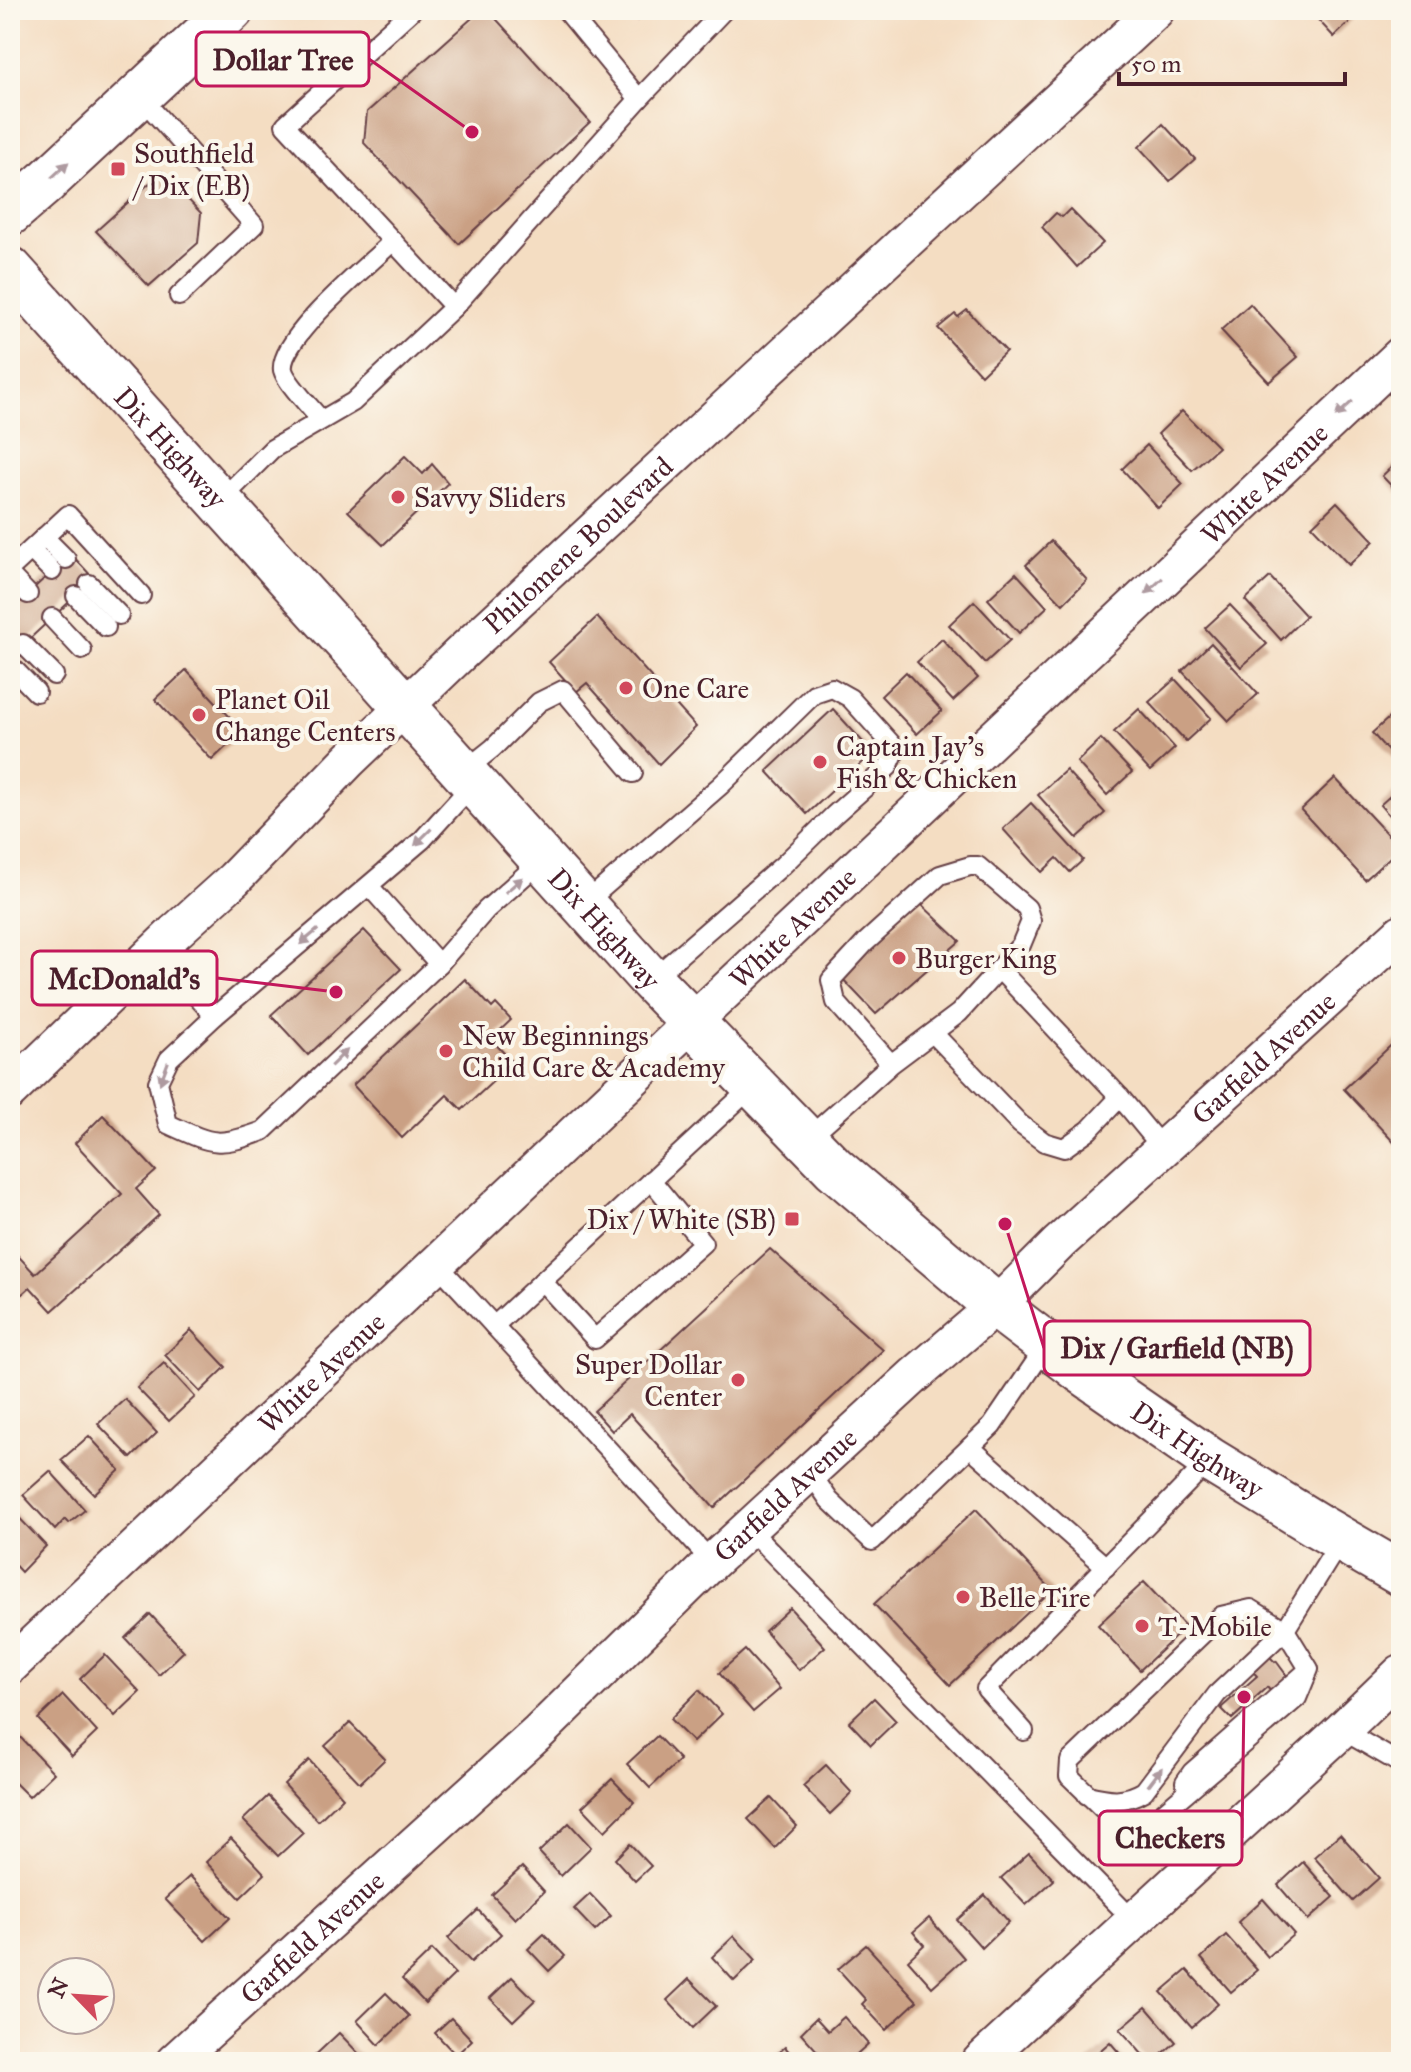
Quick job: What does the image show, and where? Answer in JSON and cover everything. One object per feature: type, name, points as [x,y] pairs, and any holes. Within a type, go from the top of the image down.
[{"type":"main road","points":[[10,213],[231,10]]},
{"type":"main road","name":"Dix Highway","points":[[10,269],[651,980],[834,1168],[996,1306],[1047,1345],[1210,1460],[1401,1574]]},
{"type":"street","name":"Philomene Boulevard","points":[[10,1091],[234,879],[404,708],[1156,10]]},
{"type":"street","name":"White Avenue","points":[[10,1666],[1401,355]]},
{"type":"street","name":"Garfield Avenue","points":[[174,2062],[539,1732],[712,1562],[914,1376],[996,1306],[1059,1243],[1401,933]]},
{"type":"street","points":[[980,2062],[1401,1673]]},
{"type":"lane","points":[[412,10],[285,125],[454,307]]},
{"type":"lane","points":[[566,10],[639,99]]},
{"type":"lane","points":[[218,502],[272,449],[353,402],[454,307],[639,99],[724,10]]},
{"type":"lane","points":[[139,95],[254,225],[179,296]]},
{"type":"lane","points":[[320,419],[283,373],[283,359],[299,331],[393,241]]},
{"type":"lane","points":[[10,569],[68,515],[141,595]]},
{"type":"lane","points":[[38,544],[59,565]]},
{"type":"lane","points":[[10,575],[28,594]]},
{"type":"lane","points":[[82,590],[113,621]]},
{"type":"lane","points":[[52,618],[82,650]]},
{"type":"lane","points":[[23,644],[54,675]]},
{"type":"lane","points":[[10,665],[36,692]]},
{"type":"lane","points":[[583,905],[721,785],[814,694],[832,688],[850,698],[896,749],[888,767],[783,865],[651,980]]},
{"type":"lane","points":[[542,860],[486,910],[439,964],[263,1131],[233,1142],[206,1141],[168,1124],[158,1082],[169,1059],[215,1016],[422,840],[493,748],[539,702],[563,690],[633,773]]},
{"type":"lane","points":[[806,1140],[891,1064],[976,997],[1021,945],[1031,921],[1027,908],[978,866],[940,875],[866,942],[831,980],[836,1002],[891,1064]]},
{"type":"lane","points":[[369,886],[439,964]]},
{"type":"lane","points":[[155,952],[215,1016]]},
{"type":"lane","points":[[999,969],[1120,1097],[1163,1149]]},
{"type":"lane","points":[[933,1033],[1020,1124],[1044,1142],[1064,1148],[1089,1130],[1120,1097]]},
{"type":"lane","points":[[494,1326],[753,1086]]},
{"type":"lane","points":[[542,1281],[595,1339],[703,1243],[651,1180]]},
{"type":"lane","points":[[437,1264],[712,1562]]},
{"type":"lane","points":[[810,1472],[829,1500],[872,1541],[992,1426],[1047,1345]]},
{"type":"lane","points":[[970,1447],[1106,1567]]},
{"type":"lane","points":[[1024,1731],[986,1689],[1210,1460]]},
{"type":"lane","points":[[749,1529],[1133,1920]]},
{"type":"lane","points":[[1087,1795],[1111,1801],[1131,1799],[1144,1791],[1217,1694],[1285,1630],[1341,1540]]},
{"type":"lane","points":[[1251,1609],[1285,1630],[1309,1669],[1297,1698],[1133,1838],[1069,1776],[1070,1761],[1221,1616],[1251,1609]]},
{"type":"lane","points":[[1342,1730],[1401,1764]]},
{"type":"building","points":[[481,10],[488,10],[590,122],[459,244],[364,143],[367,112]]},
{"type":"building","points":[[628,10],[649,10],[638,20]]},
{"type":"building","points":[[1309,10],[1355,10],[1358,14],[1334,37]]},
{"type":"building","points":[[1163,124],[1195,159],[1170,181],[1139,147]]},
{"type":"building","points":[[162,172],[201,213],[198,243],[149,286],[96,231]]},
{"type":"building","points":[[1070,209],[1103,243],[1077,267],[1042,227],[1056,213],[1062,217]]},
{"type":"building","points":[[1250,304],[1298,357],[1269,382],[1221,330]]},
{"type":"building","points":[[967,310],[1006,351],[981,375],[938,328],[955,314],[958,317]]},
{"type":"building","points":[[1182,411],[1218,447],[1192,470],[1158,434]]},
{"type":"building","points":[[1147,445],[1183,484],[1158,508],[1122,469]]},
{"type":"building","name":"Savvy Sliders","points":[[405,456],[423,474],[432,464],[448,483],[383,545],[348,511]]},
{"type":"building","points":[[1401,458],[1401,496],[1382,476]]},
{"type":"building","points":[[1337,502],[1374,541],[1349,565],[1312,526]]},
{"type":"building","points":[[1051,541],[1087,580],[1063,604],[1026,565]]},
{"type":"building","points":[[71,554],[94,579],[10,657],[10,610]]},
{"type":"building","points":[[1016,573],[1047,607],[1019,633],[988,599]]},
{"type":"building","points":[[1270,577],[1306,616],[1281,640],[1245,600]]},
{"type":"building","points":[[974,601],[1010,640],[985,663],[949,625]]},
{"type":"building","points":[[1230,605],[1267,644],[1241,667],[1205,628]]},
{"type":"building","name":"One Care","points":[[597,617],[696,727],[659,764],[587,683],[576,692],[549,662]]},
{"type":"building","points":[[942,639],[978,678],[953,701],[917,662]]},
{"type":"building","points":[[1211,643],[1258,694],[1229,721],[1182,671]]},
{"type":"building","name":"Planet Oil Change Centers","points":[[186,670],[243,731],[212,760],[155,699]]},
{"type":"building","points":[[906,672],[942,711],[917,734],[881,696]]},
{"type":"building","points":[[1175,679],[1211,718],[1186,741],[1149,702]]},
{"type":"building","points":[[1401,707],[1401,754],[1395,759],[1372,733]]},
{"type":"building","name":"Captain Jay's Fish & Chicken","points":[[833,709],[873,753],[807,814],[767,771]]},
{"type":"building","points":[[1139,709],[1175,748],[1150,771],[1114,732]]},
{"type":"building","points":[[1101,739],[1132,772],[1107,795],[1077,762]]},
{"type":"building","points":[[1066,770],[1105,813],[1077,838],[1038,795]]},
{"type":"building","points":[[1335,778],[1400,848],[1365,880],[1301,810]]},
{"type":"building","points":[[1401,786],[1401,829],[1380,805]]},
{"type":"building","points":[[1031,803],[1083,860],[1070,872],[1057,858],[1042,872],[1003,829]]},
{"type":"building","name":"Burger King","points":[[920,903],[960,941],[876,1014],[839,975]]},
{"type":"building","points":[[364,930],[401,969],[308,1055],[271,1015]]},
{"type":"building","name":"New Beginnings Child Care & Academy","points":[[465,979],[492,1008],[496,1004],[511,1020],[491,1039],[513,1063],[462,1110],[447,1095],[402,1138],[353,1085]]},
{"type":"building","points":[[1401,1036],[1401,1150],[1344,1089]]},
{"type":"building","points":[[103,1115],[156,1171],[136,1189],[159,1215],[52,1311],[30,1287],[10,1305],[10,1247],[35,1274],[122,1194],[75,1143]]},
{"type":"building","name":"Super Dollar Center","points":[[770,1249],[883,1350],[714,1508],[630,1414],[612,1431],[594,1411]]},
{"type":"building","points":[[191,1330],[226,1367],[200,1392],[165,1355]]},
{"type":"building","points":[[164,1363],[195,1397],[169,1421],[137,1388]]},
{"type":"building","points":[[125,1399],[157,1433],[131,1458],[98,1424]]},
{"type":"building","points":[[89,1436],[120,1470],[94,1494],[61,1460]]},
{"type":"building","points":[[50,1471],[85,1510],[69,1523],[65,1519],[55,1530],[23,1495]]},
{"type":"building","points":[[10,1508],[46,1546],[21,1572],[10,1560]]},
{"type":"building","name":"Belle Tire","points":[[976,1509],[1052,1590],[950,1685],[874,1604]]},
{"type":"building","name":"T-Mobile","points":[[1144,1582],[1186,1627],[1140,1670],[1098,1625]]},
{"type":"building","points":[[790,1608],[825,1647],[799,1670],[765,1631]]},
{"type":"building","points":[[150,1614],[184,1651],[159,1675],[125,1638]]},
{"type":"building","points":[[745,1650],[780,1689],[753,1712],[719,1673]]},
{"type":"building","points":[[1265,1652],[1290,1680],[1274,1695],[1267,1687],[1232,1719],[1221,1708],[1257,1676],[1249,1667]]},
{"type":"building","points":[[105,1655],[140,1692],[115,1716],[80,1679]]},
{"type":"building","points":[[699,1690],[722,1714],[693,1742],[670,1719]]},
{"type":"building","points":[[63,1695],[97,1732],[72,1756],[38,1719]]},
{"type":"building","points":[[874,1698],[896,1721],[871,1745],[849,1722]]},
{"type":"building","points":[[350,1723],[385,1759],[360,1783],[325,1746]]},
{"type":"building","points":[[19,1736],[54,1773],[29,1797],[10,1778],[10,1745]]},
{"type":"building","points":[[657,1736],[680,1760],[650,1788],[627,1764]]},
{"type":"building","points":[[309,1760],[343,1797],[318,1821],[284,1784]]},
{"type":"building","points":[[826,1765],[852,1793],[830,1814],[803,1786]]},
{"type":"building","points":[[612,1779],[634,1802],[605,1831],[582,1807]]},
{"type":"building","points":[[268,1796],[303,1833],[278,1856],[243,1820]]},
{"type":"building","points":[[771,1798],[797,1826],[775,1848],[748,1819]]},
{"type":"building","points":[[569,1823],[591,1847],[561,1876],[539,1852]]},
{"type":"building","points":[[1340,1834],[1379,1878],[1353,1901],[1314,1857]]},
{"type":"building","points":[[231,1838],[265,1874],[240,1898],[206,1862]]},
{"type":"building","points":[[630,1844],[651,1866],[635,1881],[615,1859]]},
{"type":"building","points":[[1029,1853],[1054,1880],[1026,1905],[1001,1878]]},
{"type":"building","points":[[1303,1862],[1334,1897],[1308,1920],[1278,1885]]},
{"type":"building","points":[[522,1867],[544,1891],[515,1919],[492,1895]]},
{"type":"building","points":[[190,1876],[230,1918],[205,1941],[165,1899]]},
{"type":"building","points":[[590,1894],[611,1916],[595,1931],[574,1909]]},
{"type":"building","points":[[985,1895],[1009,1922],[982,1948],[957,1920]]},
{"type":"building","points":[[1263,1899],[1294,1934],[1268,1957],[1238,1922]]},
{"type":"building","points":[[478,1910],[501,1934],[471,1962],[448,1938]]},
{"type":"building","points":[[929,1918],[964,1958],[932,1987],[908,1960],[924,1945],[913,1932]]},
{"type":"building","points":[[544,1934],[565,1956],[549,1971],[528,1949]]},
{"type":"building","points":[[1226,1935],[1257,1970],[1231,1992],[1201,1958]]},
{"type":"building","points":[[734,1936],[756,1960],[734,1981],[712,1957]]},
{"type":"building","points":[[866,1945],[917,2001],[886,2030],[862,2004],[866,2000],[838,1969]]},
{"type":"building","points":[[432,1950],[455,1974],[425,2003],[402,1979]]},
{"type":"building","points":[[1187,1970],[1218,2004],[1192,2027],[1161,1992]]},
{"type":"building","points":[[512,1977],[535,2000],[513,2021],[490,1998]]},
{"type":"building","points":[[689,1979],[716,2006],[693,2028],[667,2000]]},
{"type":"building","points":[[386,1993],[409,2016],[379,2045],[357,2021]]},
{"type":"building","points":[[1146,2007],[1176,2042],[1153,2062],[1149,2062],[1120,2029]]},
{"type":"building","points":[[844,2017],[868,2044],[848,2062],[827,2062],[801,2033],[816,2018],[828,2031]]},
{"type":"building","points":[[451,2018],[472,2040],[456,2055],[435,2033]]},
{"type":"building","points":[[339,2033],[362,2057],[356,2062],[308,2062]]},
{"type":"building","points":[[1110,2042],[1127,2062],[1087,2062]]},
{"type":"building","points":[[785,2047],[798,2062],[768,2062]]},
{"type":"place","name":"Dollar Tree","points":[[472,132]]},
{"type":"place","name":"Southfield / Dix (EB)","points":[[118,169]]},
{"type":"place","name":"Savvy Sliders","points":[[398,497]]},
{"type":"place","name":"One Care","points":[[626,688]]},
{"type":"place","name":"Planet Oil Change Centers","points":[[199,715]]},
{"type":"place","name":"Captain Jay's Fish & Chicken","points":[[820,762]]},
{"type":"place","name":"Burger King","points":[[899,958]]},
{"type":"place","name":"McDonald's","points":[[336,992]]},
{"type":"place","name":"New Beginnings Child Care & Academy","points":[[446,1051]]},
{"type":"place","name":"Dix / White (SB)","points":[[792,1219]]},
{"type":"place","name":"Dix / Garfield (NB)","points":[[1005,1224]]},
{"type":"place","name":"Super Dollar Center","points":[[738,1380]]},
{"type":"place","name":"Belle Tire","points":[[963,1597]]},
{"type":"place","name":"T-Mobile","points":[[1142,1626]]},
{"type":"place","name":"Checkers","points":[[1244,1697]]}]
